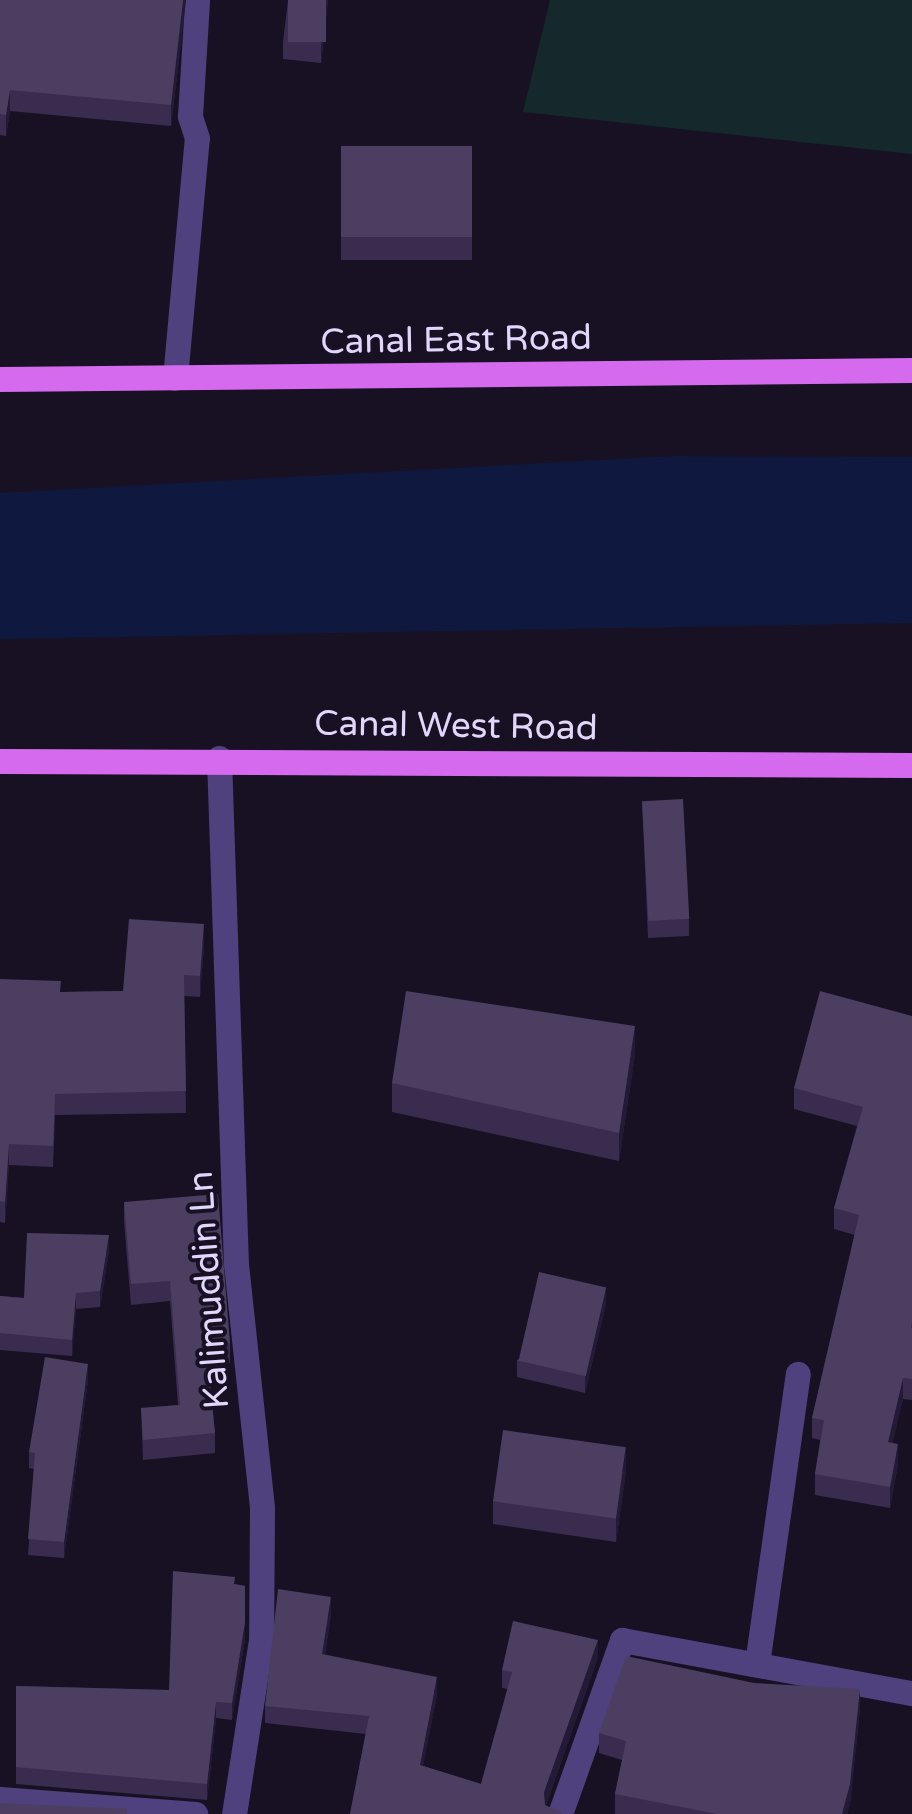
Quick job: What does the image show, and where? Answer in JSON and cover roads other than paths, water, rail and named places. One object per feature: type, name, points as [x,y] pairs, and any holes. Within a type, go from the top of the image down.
[{"type":"main road","name":"Canal East Road","points":[[0,380],[912,370]]},
{"type":"main road","name":"Canal West Road","points":[[0,761],[220,758],[912,765]]},
{"type":"street","points":[[175,378],[197,138],[190,116],[197,0]]},
{"type":"street","name":"Kalimuddin Ln","points":[[220,758],[236,1264],[262,1508],[261,1640],[234,1814]]},
{"type":"street","points":[[757,1664],[798,1374]]},
{"type":"street","points":[[560,1814],[618,1642],[912,1693]]},
{"type":"street","points":[[0,1800],[195,1814]]},
{"type":"water","points":[[673,456],[912,457],[912,623],[0,639],[0,493]]}]
